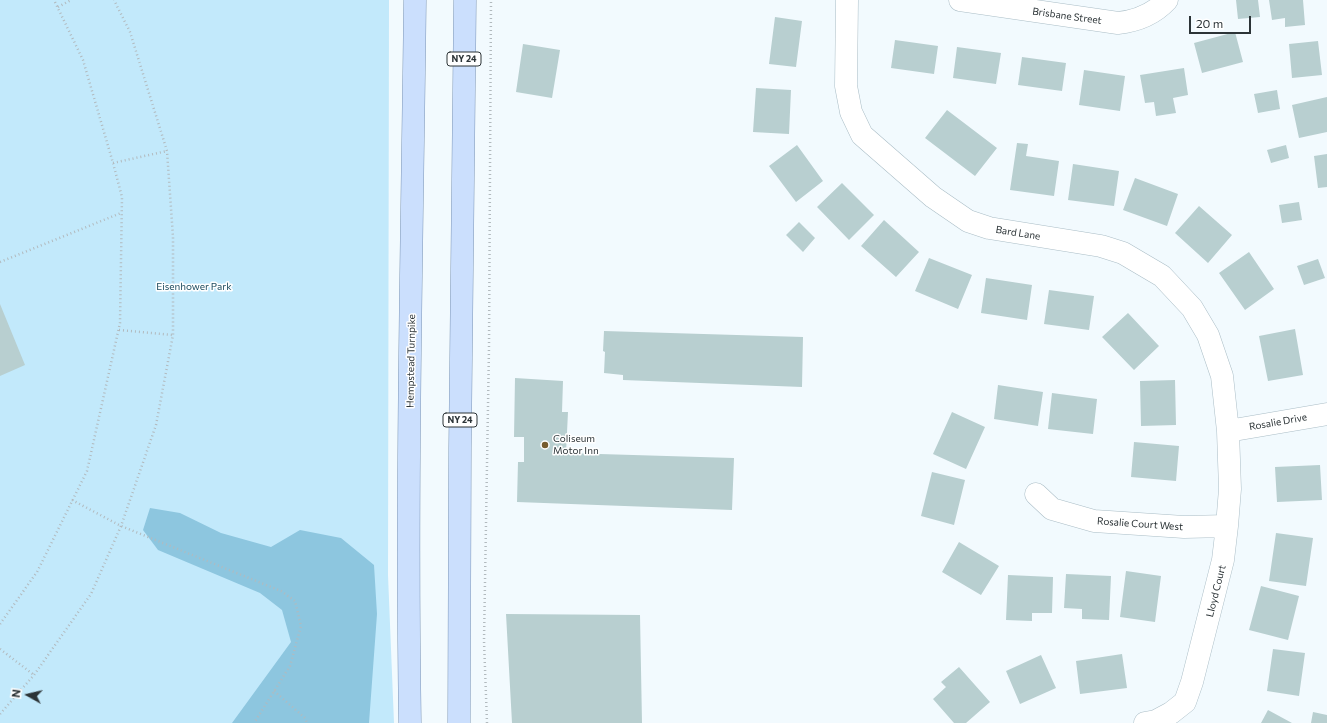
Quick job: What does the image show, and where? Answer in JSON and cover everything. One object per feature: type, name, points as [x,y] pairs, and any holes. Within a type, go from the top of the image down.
[{"type":"main road","name":"Hempstead Turnpike","points":[[410,723],[409,514],[415,0]]},
{"type":"main road","name":"NY 24","points":[[459,723],[460,448],[465,0]]},
{"type":"street","name":"Bard Lane","points":[[847,0],[846,86],[851,112],[862,135],[933,197],[968,221],[989,228],[1101,246],[1122,253],[1162,276],[1192,308],[1208,335],[1222,376],[1228,431]]},
{"type":"street","name":"Brisbane Street","points":[[960,0],[1118,23],[1130,22],[1146,16],[1167,0]]},
{"type":"street","name":"Rosalie Drive","points":[[1228,431],[1327,414]]},
{"type":"street","name":"Lloyd Court","points":[[1145,723],[1156,721],[1171,713],[1185,702],[1192,682],[1223,560],[1230,489],[1228,431]]},
{"type":"street","name":"Rosalie Court West","points":[[1036,494],[1052,509],[1094,521],[1184,527],[1227,526]]},
{"type":"path","points":[[0,624],[38,572],[87,471],[120,323],[122,197],[83,60],[54,0]]},
{"type":"path","points":[[58,7],[71,0]]},
{"type":"path","points":[[0,714],[34,675],[91,594],[121,526],[156,425],[173,335],[173,237],[167,151],[130,32],[114,0]]},
{"type":"path","points":[[487,723],[484,641],[489,340],[491,0]]},
{"type":"path","points":[[113,163],[167,151]]},
{"type":"path","points":[[0,262],[121,213]]},
{"type":"path","points":[[119,330],[173,335]]},
{"type":"path","points":[[72,500],[121,526],[281,591],[295,601],[301,626],[290,666],[254,723]]},
{"type":"path","points":[[0,649],[34,675]]},
{"type":"path","points":[[274,691],[305,718],[307,723]]},
{"type":"green space","name":"Eisenhower Park","points":[[0,0],[389,0],[388,575],[394,723],[0,723]]},
{"type":"shaded area","points":[[150,508],[180,513],[221,533],[271,547],[300,530],[341,538],[374,565],[377,614],[369,723],[232,723],[291,642],[282,610],[260,593],[158,550],[143,530]]},
{"type":"building","points":[[1236,0],[1258,0],[1260,17],[1238,19]]},
{"type":"building","points":[[1269,0],[1303,0],[1305,25],[1285,27],[1285,18],[1272,20]]},
{"type":"building","points":[[775,17],[802,21],[796,67],[769,64]]},
{"type":"building","points":[[1235,32],[1243,62],[1202,73],[1194,43]]},
{"type":"building","points":[[895,40],[938,46],[934,74],[891,68]]},
{"type":"building","points":[[1318,41],[1322,75],[1292,78],[1289,44]]},
{"type":"building","points":[[523,44],[560,50],[552,98],[516,92]]},
{"type":"building","points":[[957,47],[1001,53],[996,84],[953,78]]},
{"type":"building","points":[[1022,57],[1066,63],[1062,91],[1018,85]]},
{"type":"building","points":[[1184,68],[1188,95],[1173,98],[1176,113],[1156,116],[1154,102],[1145,103],[1140,75]]},
{"type":"building","points":[[1084,70],[1125,76],[1120,111],[1079,105]]},
{"type":"building","points":[[756,88],[791,90],[789,134],[753,132]]},
{"type":"building","points":[[1277,90],[1280,109],[1258,113],[1254,94]]},
{"type":"building","points":[[1327,97],[1327,132],[1299,138],[1292,105]]},
{"type":"building","points":[[947,110],[997,148],[975,176],[925,138]]},
{"type":"building","points":[[1017,143],[1028,144],[1026,156],[1059,161],[1054,196],[1010,190]]},
{"type":"building","points":[[797,145],[823,181],[796,202],[769,166]]},
{"type":"building","points":[[1286,145],[1289,158],[1271,163],[1267,150]]},
{"type":"building","points":[[1327,154],[1327,187],[1318,188],[1314,156]]},
{"type":"building","points":[[1073,164],[1119,171],[1114,206],[1068,200]]},
{"type":"building","points":[[1135,178],[1178,194],[1167,226],[1123,210]]},
{"type":"building","points":[[842,183],[874,215],[849,240],[817,207]]},
{"type":"building","points":[[1299,202],[1302,220],[1282,223],[1279,205]]},
{"type":"building","points":[[1199,206],[1232,235],[1208,263],[1175,233]]},
{"type":"building","points":[[884,220],[919,252],[896,277],[861,246]]},
{"type":"building","points":[[799,222],[815,238],[803,252],[786,235]]},
{"type":"building","points":[[1249,252],[1274,289],[1245,310],[1219,273]]},
{"type":"building","points":[[929,258],[972,275],[958,309],[915,291]]},
{"type":"building","points":[[1318,259],[1325,278],[1304,285],[1297,266]]},
{"type":"building","points":[[986,278],[1032,285],[1027,320],[981,313]]},
{"type":"building","points":[[1049,290],[1094,296],[1089,330],[1044,324]]},
{"type":"building","points":[[0,304],[25,365],[0,376]]},
{"type":"building","points":[[1128,313],[1159,346],[1134,370],[1102,337]]},
{"type":"building","points":[[1295,329],[1303,375],[1268,381],[1259,336]]},
{"type":"building","points":[[604,331],[803,337],[802,387],[623,380],[623,375],[604,373]]},
{"type":"building","name":"Coliseum Motor Inn","points":[[515,378],[563,381],[562,412],[568,412],[566,453],[734,458],[732,510],[517,502],[518,462],[524,462],[524,437],[514,437]]},
{"type":"building","points":[[1175,380],[1176,425],[1141,426],[1140,381]]},
{"type":"building","points":[[998,385],[1043,392],[1038,426],[994,419]]},
{"type":"building","points":[[1052,393],[1097,399],[1093,434],[1048,429]]},
{"type":"building","points":[[952,412],[985,427],[966,469],[933,454]]},
{"type":"building","points":[[1134,442],[1179,446],[1176,481],[1131,477]]},
{"type":"building","points":[[1320,465],[1322,500],[1277,502],[1275,467]]},
{"type":"building","points":[[932,472],[965,480],[954,525],[921,516]]},
{"type":"building","points":[[1276,533],[1313,538],[1306,586],[1269,581]]},
{"type":"building","points":[[959,542],[999,566],[981,595],[942,572]]},
{"type":"building","points":[[1126,571],[1161,576],[1155,622],[1120,617]]},
{"type":"building","points":[[1066,574],[1111,576],[1109,620],[1082,619],[1082,609],[1064,608]]},
{"type":"building","points":[[1008,575],[1053,577],[1052,613],[1032,613],[1032,621],[1006,620]]},
{"type":"building","points":[[1261,586],[1299,596],[1288,640],[1249,630]]},
{"type":"building","points":[[506,614],[640,615],[642,723],[512,723]]},
{"type":"building","points":[[1273,649],[1305,653],[1299,696],[1267,691]]},
{"type":"building","points":[[1122,654],[1127,688],[1080,694],[1076,661]]},
{"type":"building","points":[[1041,655],[1056,688],[1020,704],[1006,671]]},
{"type":"building","points":[[959,667],[990,702],[966,723],[954,723],[933,699],[946,687],[941,682]]},
{"type":"building","points":[[1268,710],[1292,723],[1261,723]]},
{"type":"building","points":[[1313,712],[1327,715],[1327,723],[1311,723]]},
{"type":"place","name":"Coliseum Motor Inn","points":[[545,445]]}]
